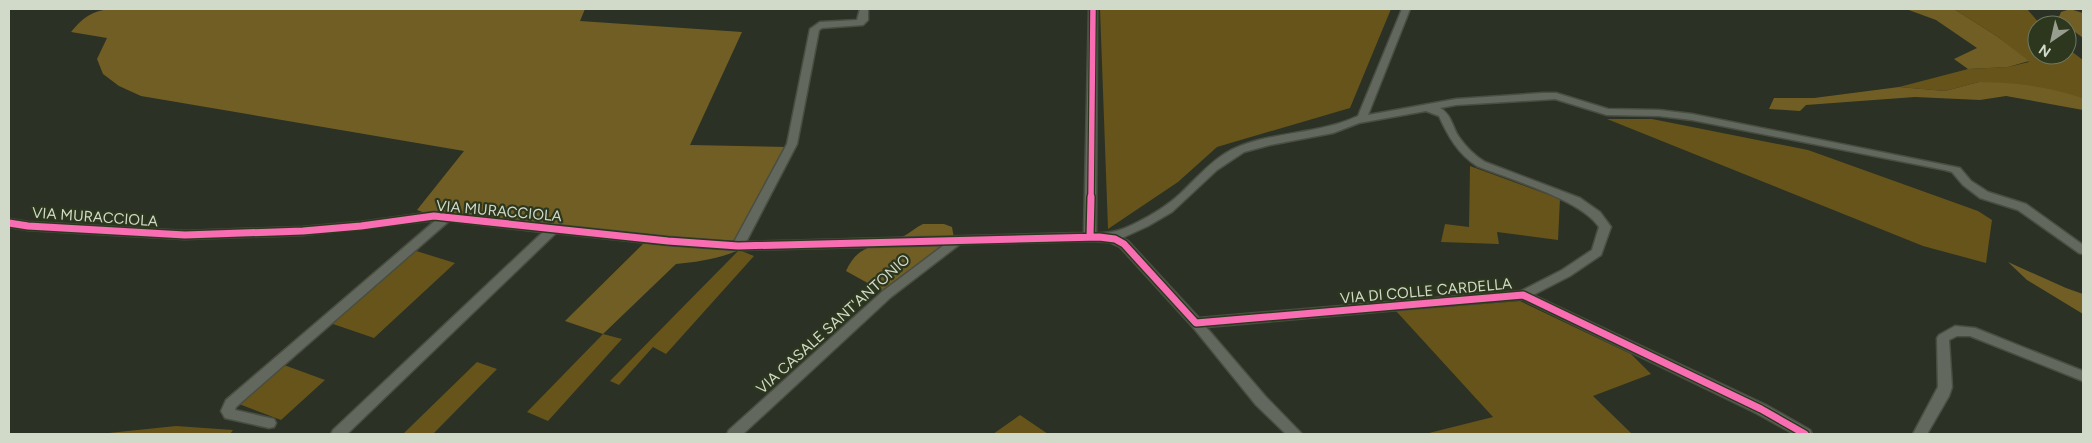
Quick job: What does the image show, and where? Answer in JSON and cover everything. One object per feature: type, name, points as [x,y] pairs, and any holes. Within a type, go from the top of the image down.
[{"type":"street","points":[[738,246],[792,144],[814,29],[820,25],[860,23],[863,20],[864,9]]},
{"type":"street","points":[[1090,237],[1093,9]]},
{"type":"street","points":[[1356,121],[1365,113],[1406,9]]},
{"type":"street","points":[[1111,238],[1146,222],[1168,209],[1214,168],[1239,151],[1266,143],[1337,128],[1356,121],[1456,102],[1556,96],[1606,112],[1659,113],[1692,117],[1946,167],[1956,170],[1967,183],[1984,195],[2022,207],[2083,250]]},
{"type":"street","points":[[1425,108],[1435,109],[1443,114],[1454,138],[1477,162],[1590,208],[1600,218],[1605,227],[1596,252],[1566,273],[1523,295]]},
{"type":"street","name":"VIA MURACCIOLA","points":[[9,223],[28,226],[185,235],[303,231],[361,226],[434,216],[738,246],[1111,238]]},
{"type":"street","name":"VIA MURACCIOLA","points":[[269,423],[230,414],[228,411],[231,404],[446,217]]},
{"type":"street","name":"VIA MURACCIOLA","points":[[338,434],[553,229]]},
{"type":"street","points":[[1111,238],[1124,244],[1196,323],[1261,401],[1295,434]]},
{"type":"street","name":"VIA CASALE SANT'ANTONIO","points":[[734,434],[887,294],[957,241]]},
{"type":"street","name":"VIA DI COLLE CARDELLA","points":[[1196,323],[1523,295],[1761,409],[1805,434]]},
{"type":"street","points":[[1920,434],[1942,396],[1945,387],[1943,338],[1956,331],[1971,331],[2083,376]]},
{"type":"shaded area","points":[[110,9],[585,9],[580,21],[742,32],[690,145],[789,147],[738,246],[739,250],[708,260],[676,264],[603,334],[565,321],[648,239],[434,216],[417,210],[464,151],[141,96],[119,86],[103,74],[97,59],[107,38],[71,32],[88,16],[98,11]]},
{"type":"shaded area","points":[[1100,9],[1391,9],[1350,108],[1217,147],[1178,182],[1108,229]]},
{"type":"shaded area","points":[[1906,9],[1954,9],[1998,37],[2027,59],[2027,62],[2008,67],[1968,69],[1954,59],[1977,48],[1936,20]]},
{"type":"shaded area","points":[[1954,9],[2027,9],[2032,15],[2027,15],[2027,60],[1998,37]]},
{"type":"shaded area","points":[[2070,9],[2083,13],[2083,38],[2077,33],[2077,15],[2060,15],[2061,12]]},
{"type":"shaded area","points":[[2077,56],[2083,60],[2083,98],[1979,82],[1945,91],[1899,87],[1968,69],[2008,67],[2027,62],[2027,65],[2077,65]]},
{"type":"shaded area","points":[[1979,82],[2032,86],[2069,94],[2083,98],[2083,110],[2006,96],[1980,100],[1915,97],[1806,105],[1800,111],[1769,109],[1774,98],[1814,98],[1899,87],[1945,91]]},
{"type":"shaded area","points":[[1607,119],[1652,119],[1808,150],[1978,211],[1992,220],[1986,263],[1923,246]]},
{"type":"shaded area","points":[[1470,166],[1560,199],[1558,240],[1497,232],[1499,244],[1441,242],[1445,224],[1469,227]]},
{"type":"shaded area","points":[[923,224],[944,224],[952,227],[954,238],[882,291],[846,271],[858,254],[864,250],[895,240]]},
{"type":"shaded area","points":[[413,250],[455,263],[374,338],[330,323]]},
{"type":"shaded area","points":[[739,250],[754,256],[666,354],[653,347],[619,385],[610,381]]},
{"type":"shaded area","points":[[2008,262],[2083,294],[2083,314],[2027,280]]},
{"type":"shaded area","points":[[1520,301],[1631,354],[1651,374],[1593,396],[1632,434],[1425,434],[1493,417],[1396,311]]},
{"type":"shaded area","points":[[603,334],[622,339],[548,421],[527,412]]},
{"type":"shaded area","points":[[477,362],[497,369],[433,434],[403,434]]},
{"type":"shaded area","points":[[284,365],[325,380],[281,420],[239,404]]},
{"type":"shaded area","points":[[1020,415],[1048,434],[993,434]]},
{"type":"shaded area","points":[[176,426],[233,430],[230,434],[99,434]]},
{"type":"cycle path","points":[[1090,237],[1093,9]]},
{"type":"cycle path","points":[[9,223],[28,226],[185,235],[303,231],[361,226],[434,216],[668,241],[738,246],[1099,237],[1115,239],[1124,244],[1196,323],[1523,295],[1761,409],[1805,434]]}]
